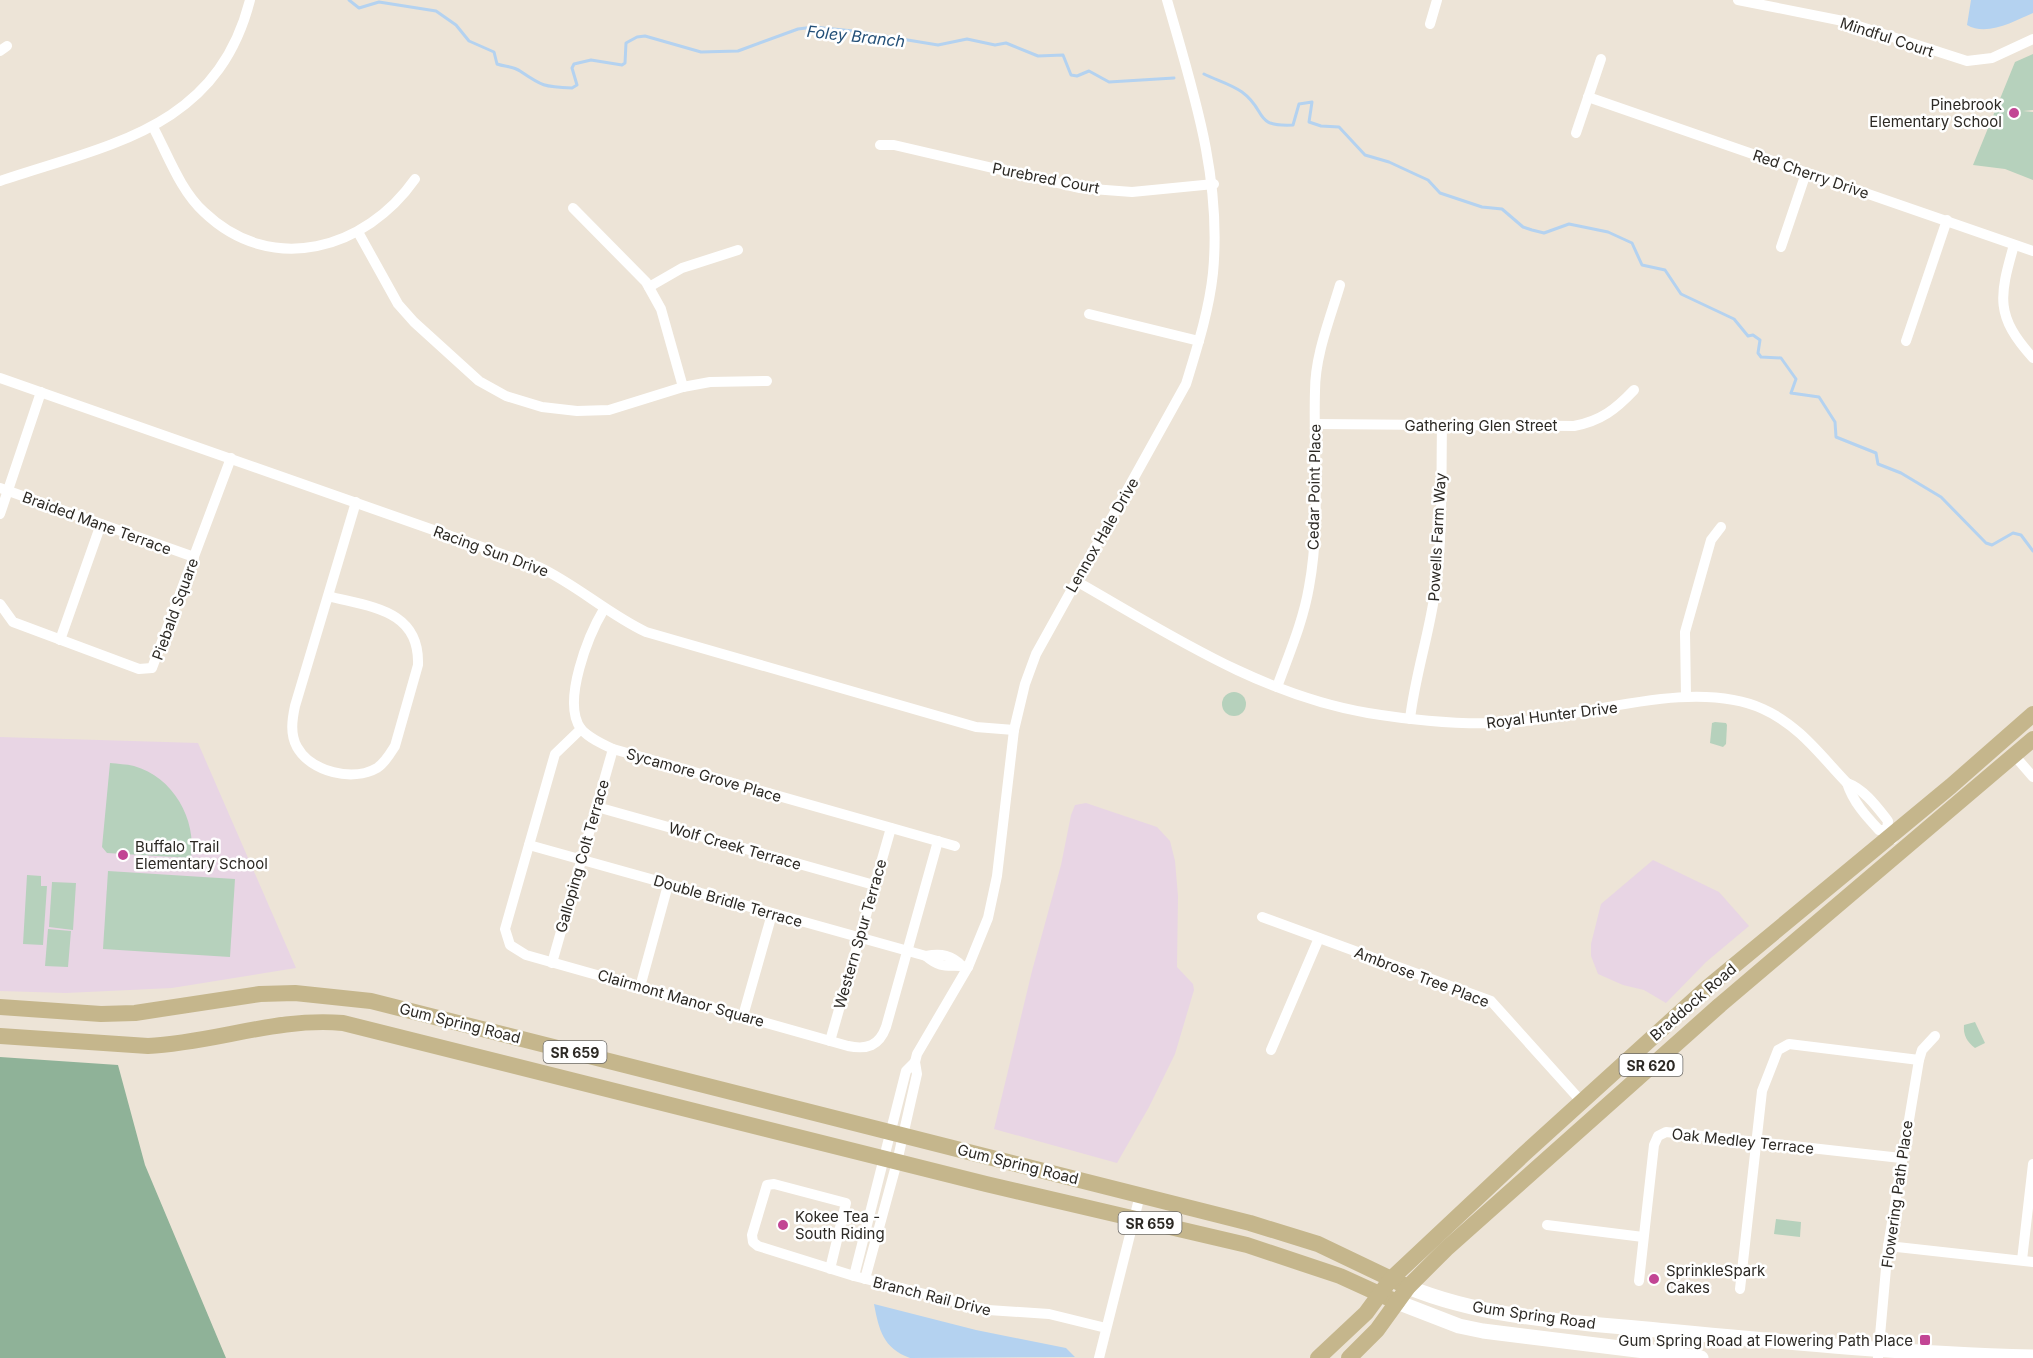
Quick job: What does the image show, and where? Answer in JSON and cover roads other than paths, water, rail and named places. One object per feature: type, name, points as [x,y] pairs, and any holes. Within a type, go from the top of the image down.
[{"type":"main road","name":"Braddock Road","points":[[1318,1358],[1366,1313],[1391,1279],[1581,1101],[1707,988],[2033,714]]},
{"type":"main road","name":"Braddock Road","points":[[1349,1358],[1377,1329],[1408,1287],[1533,1171],[1657,1060],[2033,739]]},
{"type":"main road","points":[[1657,1060],[1660,1046],[1703,1009],[1707,1001],[1707,988]]},
{"type":"main road","name":"Gum Spring Road","points":[[0,1007],[101,1014],[164,1010],[260,994],[320,994],[351,999],[400,1008],[1250,1223],[1318,1244],[1408,1287],[1441,1299],[1496,1312],[1587,1324],[1879,1354],[2033,1357]]},
{"type":"main road","name":"Gum Spring Road","points":[[0,1036],[148,1046],[171,1045],[293,1023],[343,1023],[1134,1220],[1247,1245],[1360,1284],[1380,1295],[1444,1321],[1483,1331],[1701,1358]]},
{"type":"main road","points":[[1533,1171],[1535,1159],[1582,1111],[1581,1101]]},
{"type":"street","points":[[0,181],[138,135],[194,100],[212,80],[235,43],[250,0]]},
{"type":"street","name":"Lennox Hale Drive","points":[[859,1278],[896,1134],[917,1074],[915,1062],[925,1036],[965,967],[988,918],[997,876],[1014,730],[1025,684],[1036,654],[1186,384],[1199,341],[1213,275],[1216,216],[1214,184],[1203,129],[1167,0]]},
{"type":"street","points":[[1430,24],[1437,0]]},
{"type":"street","name":"Mindful Court","points":[[1738,0],[1843,21],[1967,61],[1992,58],[2033,39]]},
{"type":"street","points":[[1576,133],[1601,59]]},
{"type":"street","name":"Red Cherry Drive","points":[[1588,97],[2033,251]]},
{"type":"street","points":[[153,127],[190,196],[219,226],[251,241],[281,250],[310,249],[332,244],[358,232],[402,197],[415,179]]},
{"type":"street","name":"Purebred Court","points":[[880,146],[894,144],[1079,188],[1132,192],[1214,184]]},
{"type":"street","points":[[1781,247],[1806,173]]},
{"type":"street","points":[[573,208],[624,257],[649,287],[668,329],[683,387]]},
{"type":"street","points":[[1906,341],[1947,220]]},
{"type":"street","points":[[358,232],[398,304],[414,322],[479,381],[506,396],[560,409],[609,410],[683,387],[729,380],[767,381]]},
{"type":"street","points":[[2014,244],[2004,279],[2004,315],[2012,332],[2033,358]]},
{"type":"street","points":[[649,287],[682,268],[738,250]]},
{"type":"street","name":"Cedar Point Place","points":[[1277,687],[1296,636],[1309,587],[1313,557],[1315,389],[1320,351],[1340,285]]},
{"type":"street","points":[[1089,314],[1199,341]]},
{"type":"street","name":"Racing Sun Drive","points":[[0,378],[539,567],[564,579],[621,621],[646,632],[976,727],[1014,730]]},
{"type":"street","name":"Gathering Glen Street","points":[[1316,424],[1574,426],[1601,418],[1618,407],[1634,390]]},
{"type":"street","points":[[0,514],[4,489],[41,392]]},
{"type":"street","name":"Powells Farm Way","points":[[1410,719],[1415,679],[1432,613],[1437,573],[1442,425]]},
{"type":"street","name":"Piebald Square","points":[[0,604],[13,622],[139,669],[152,668],[231,458]]},
{"type":"street","name":"Braided Mane Terrace","points":[[4,489],[194,557]]},
{"type":"street","points":[[328,596],[395,615],[408,626],[418,655],[418,665],[395,746],[388,758],[376,768],[352,774],[338,773],[307,760],[297,748],[292,734],[295,706],[356,502]]},
{"type":"street","points":[[60,640],[101,524]]},
{"type":"street","points":[[1686,697],[1685,632],[1711,540],[1721,526]]},
{"type":"street","name":"Royal Hunter Drive","points":[[1076,581],[1201,653],[1277,687],[1366,712],[1410,719],[1476,723],[1517,722],[1686,697],[1729,698],[1764,709],[1804,735],[1847,783],[1851,797],[1875,826],[1889,833],[1901,850]]},
{"type":"street","points":[[581,729],[573,702],[575,689],[593,627],[604,609]]},
{"type":"street","name":"Sycamore Grove Place","points":[[581,729],[612,750],[955,846]]},
{"type":"street","name":"Clairmont Manor Square","points":[[581,729],[566,740],[555,754],[529,845],[505,935],[510,945],[520,953],[830,1041],[863,1048],[879,1041],[886,1027],[938,841]]},
{"type":"street","name":"Galloping Colt Terrace","points":[[552,963],[612,750]]},
{"type":"street","points":[[2014,755],[2033,777]]},
{"type":"street","name":"Wolf Creek Terrace","points":[[597,807],[874,885]]},
{"type":"street","name":"Western Spur Terrace","points":[[830,1041],[891,828]]},
{"type":"street","name":"Double Bridle Terrace","points":[[529,845],[907,951],[926,956],[936,954],[954,958],[965,967]]},
{"type":"street","points":[[640,987],[668,885]]},
{"type":"street","points":[[743,1016],[772,914]]},
{"type":"street","name":"Ambrose Tree Place","points":[[1262,917],[1491,1001],[1581,1101]]},
{"type":"street","points":[[1271,1050],[1319,938]]},
{"type":"street","name":"Flowering Path Place","points":[[1879,1354],[1888,1246],[1901,1158],[1919,1060],[1922,1050],[1935,1036]]},
{"type":"street","points":[[1740,1289],[1762,1091],[1778,1050],[1789,1044],[1919,1060]]},
{"type":"street","name":"Oak Medley Terrace","points":[[1639,1281],[1654,1145],[1658,1136],[1666,1132],[1901,1158]]},
{"type":"street","points":[[1888,1246],[2027,1261],[2033,1164]]},
{"type":"street","name":"Branch Rail Drive","points":[[830,1269],[846,1203],[774,1184],[766,1185],[752,1235],[753,1242],[758,1246],[830,1269],[859,1278],[988,1311],[1049,1314],[1106,1328]]},
{"type":"street","points":[[1099,1358],[1140,1196]]},
{"type":"street","points":[[1546,1225],[1643,1237]]},
{"type":"water","points":[[1971,0],[2033,0],[2033,13],[1992,29],[1975,28],[1967,25]]},
{"type":"water","points":[[874,1304],[976,1330],[1066,1348],[1075,1357],[910,1358],[894,1349],[884,1337]]},
{"type":"waterway","name":"Foley Branch","points":[[349,0],[359,8],[379,2],[436,11],[456,25],[469,41],[494,52],[497,64],[515,68],[539,83],[555,87],[572,88],[577,85],[572,68],[574,64],[591,60],[622,65],[625,63],[626,43],[637,37],[645,36],[701,52],[738,51],[798,29],[814,27],[938,45],[967,39],[995,45],[1006,43],[1038,56],[1063,55],[1071,75],[1077,76],[1089,71],[1109,82],[1174,78]]},
{"type":"waterway","name":"Foley Branch","points":[[1204,74],[1242,92],[1271,123],[1293,125],[1299,104],[1312,102],[1309,122],[1321,126],[1339,127],[1365,155],[1389,162],[1428,180],[1440,193],[1482,207],[1502,209],[1523,227],[1544,233],[1569,224],[1608,232],[1632,243],[1642,265],[1665,270],[1681,294],[1734,319],[1748,336],[1753,335],[1760,340],[1758,353],[1761,357],[1781,358],[1796,379],[1791,393],[1819,397],[1835,422],[1836,437],[1876,453],[1878,464],[1901,473],[1941,497],[1986,543],[1992,545],[2013,533],[2021,535],[2033,551]]},
{"type":"place","name":"Pinebrook Elementary School","points":[[2014,113]]},
{"type":"place","name":"Buffalo Trail Elementary School","points":[[123,855]]},
{"type":"place","name":"Kokee Tea - South Riding","points":[[783,1225]]},
{"type":"place","name":"SprinkleSpark Cakes","points":[[1654,1279]]},
{"type":"place","name":"Gum Spring Road at Flowering Path Place","points":[[1925,1340]]}]
